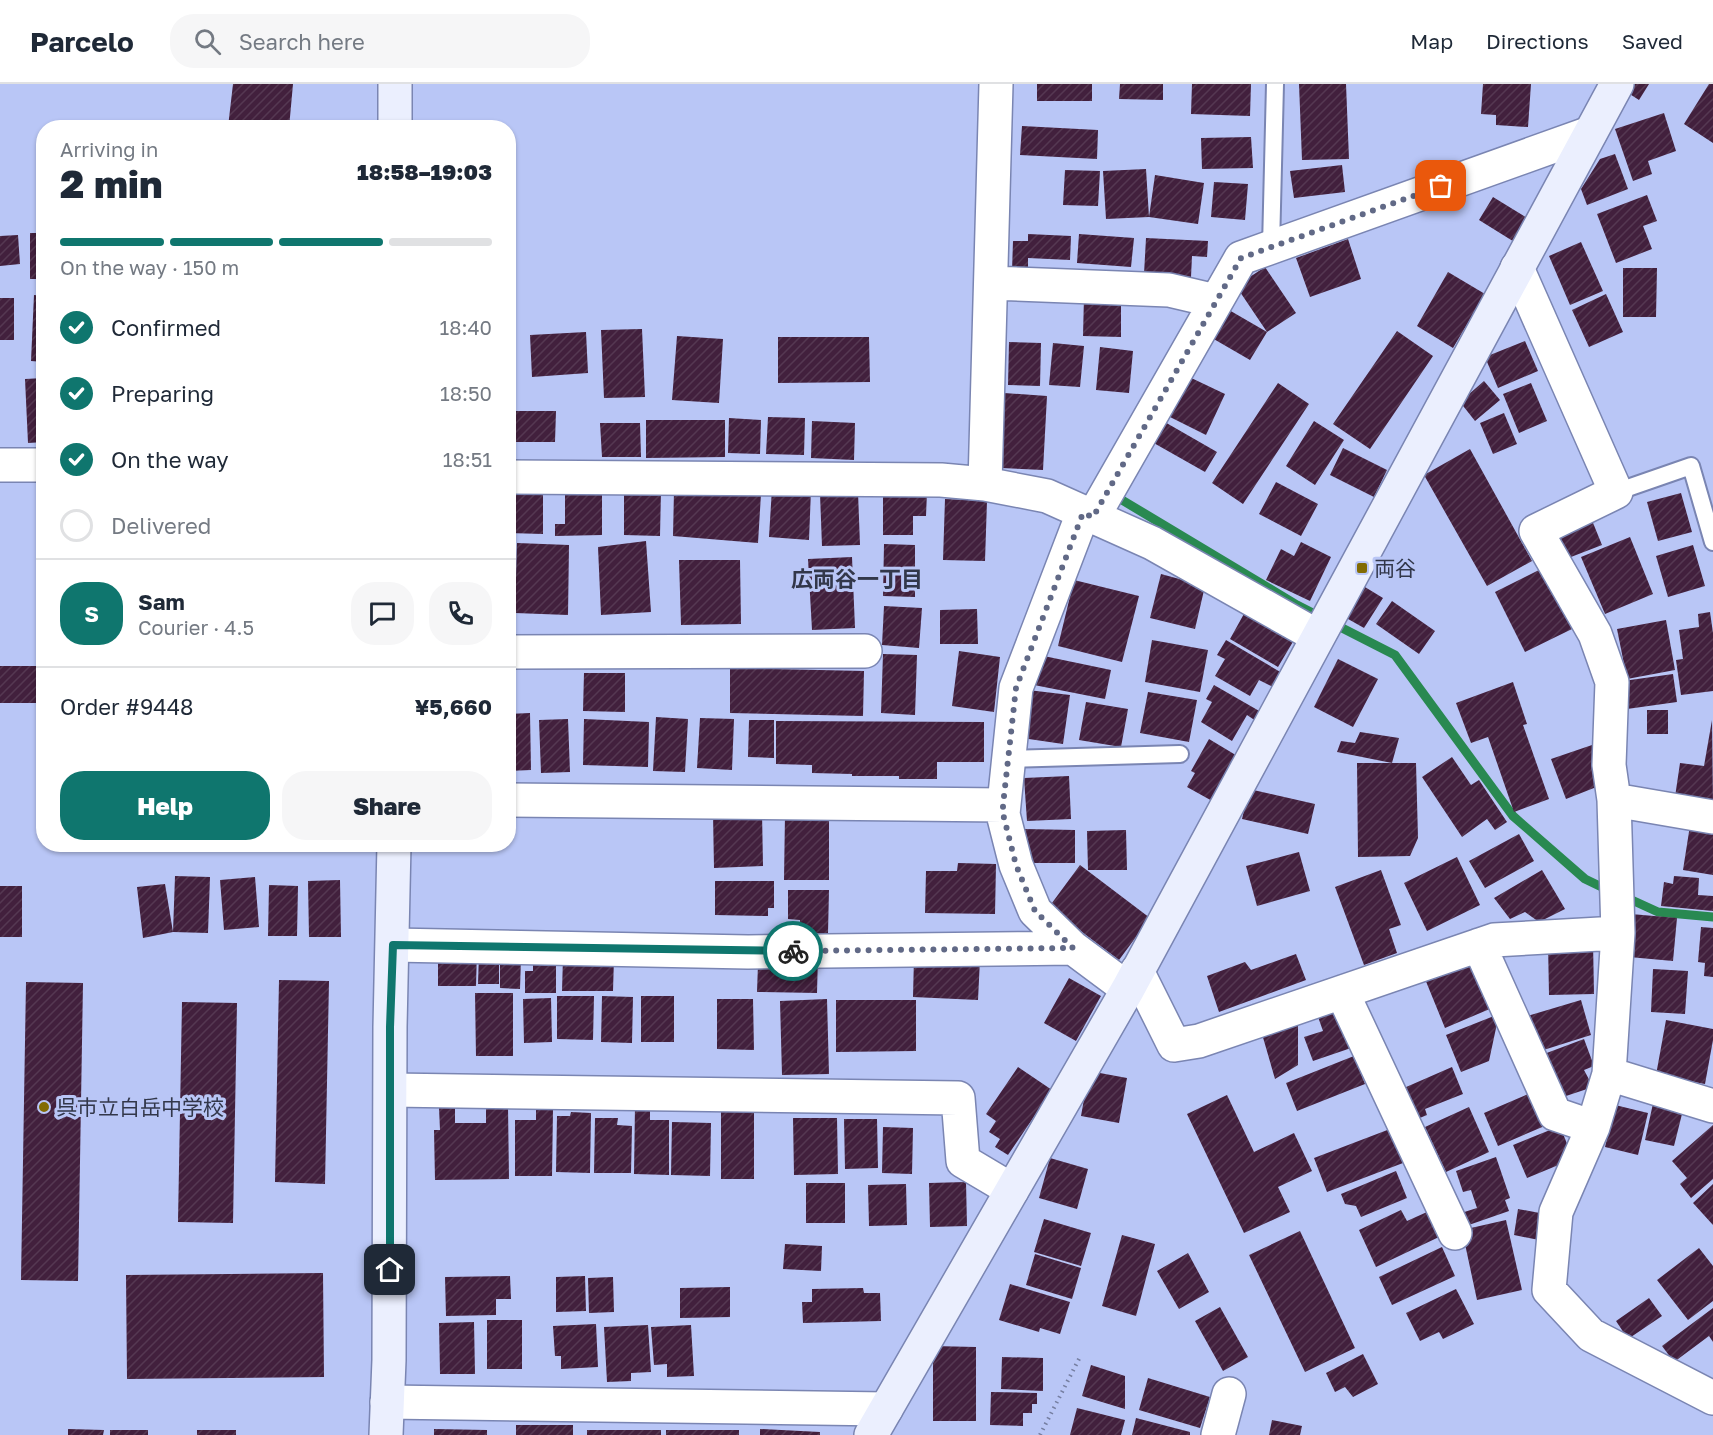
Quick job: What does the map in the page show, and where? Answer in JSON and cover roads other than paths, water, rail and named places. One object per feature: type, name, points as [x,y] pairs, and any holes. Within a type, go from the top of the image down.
[{"type":"street","points":[[395,84],[395,120]]},
{"type":"street","points":[[985,484],[996,84]]},
{"type":"street","points":[[387,1402],[879,1422],[1132,980],[1617,84]]},
{"type":"street","points":[[1590,133],[1241,258],[1088,515],[1016,688],[1003,814],[1016,865],[1035,911],[1073,948],[1132,980],[1174,1045],[1198,1041],[1494,940],[1617,933]]},
{"type":"street","points":[[1517,268],[1616,492],[1536,531],[1595,634],[1612,682],[1609,765],[1614,800],[1617,933],[1609,1074],[1593,1127],[1556,1212],[1549,1290],[1591,1335],[1713,1398]]},
{"type":"street","points":[[990,283],[1168,290],[1216,301]]},
{"type":"street","points":[[0,465],[36,465]]},
{"type":"street","points":[[516,477],[941,480],[985,484],[1047,496],[1152,543],[1317,636]]},
{"type":"street","points":[[516,652],[865,651]]},
{"type":"street","points":[[516,800],[1003,805]]},
{"type":"street","points":[[1614,800],[1713,817]]},
{"type":"street","points":[[386,1435],[389,1360],[390,1027],[394,852]]},
{"type":"street","points":[[393,945],[748,952],[1073,948]]},
{"type":"street","points":[[1479,945],[1555,1114],[1593,1127]]},
{"type":"street","points":[[1342,992],[1455,1233]]},
{"type":"street","points":[[1609,1074],[1713,1106]]},
{"type":"street","points":[[391,1090],[958,1098],[963,1161],[1012,1190]]},
{"type":"street","points":[[1218,1435],[1229,1394]]},
{"type":"lane","points":[[1271,247],[1275,84]]},
{"type":"lane","points":[[1616,492],[1691,466],[1713,542]]},
{"type":"lane","points":[[1008,759],[1180,754]]},
{"type":"waterway","points":[[1112,494],[1297,605],[1395,655],[1513,816],[1585,879],[1610,891]]},
{"type":"waterway","points":[[1623,896],[1658,912],[1713,917]]},
{"type":"place","name":"両谷","points":[[1362,568]]},
{"type":"place","name":"呉市立白岳中学校","points":[[44,1107]]},
{"type":"district","name":"広両谷一丁目","points":[[857,578]]}]
